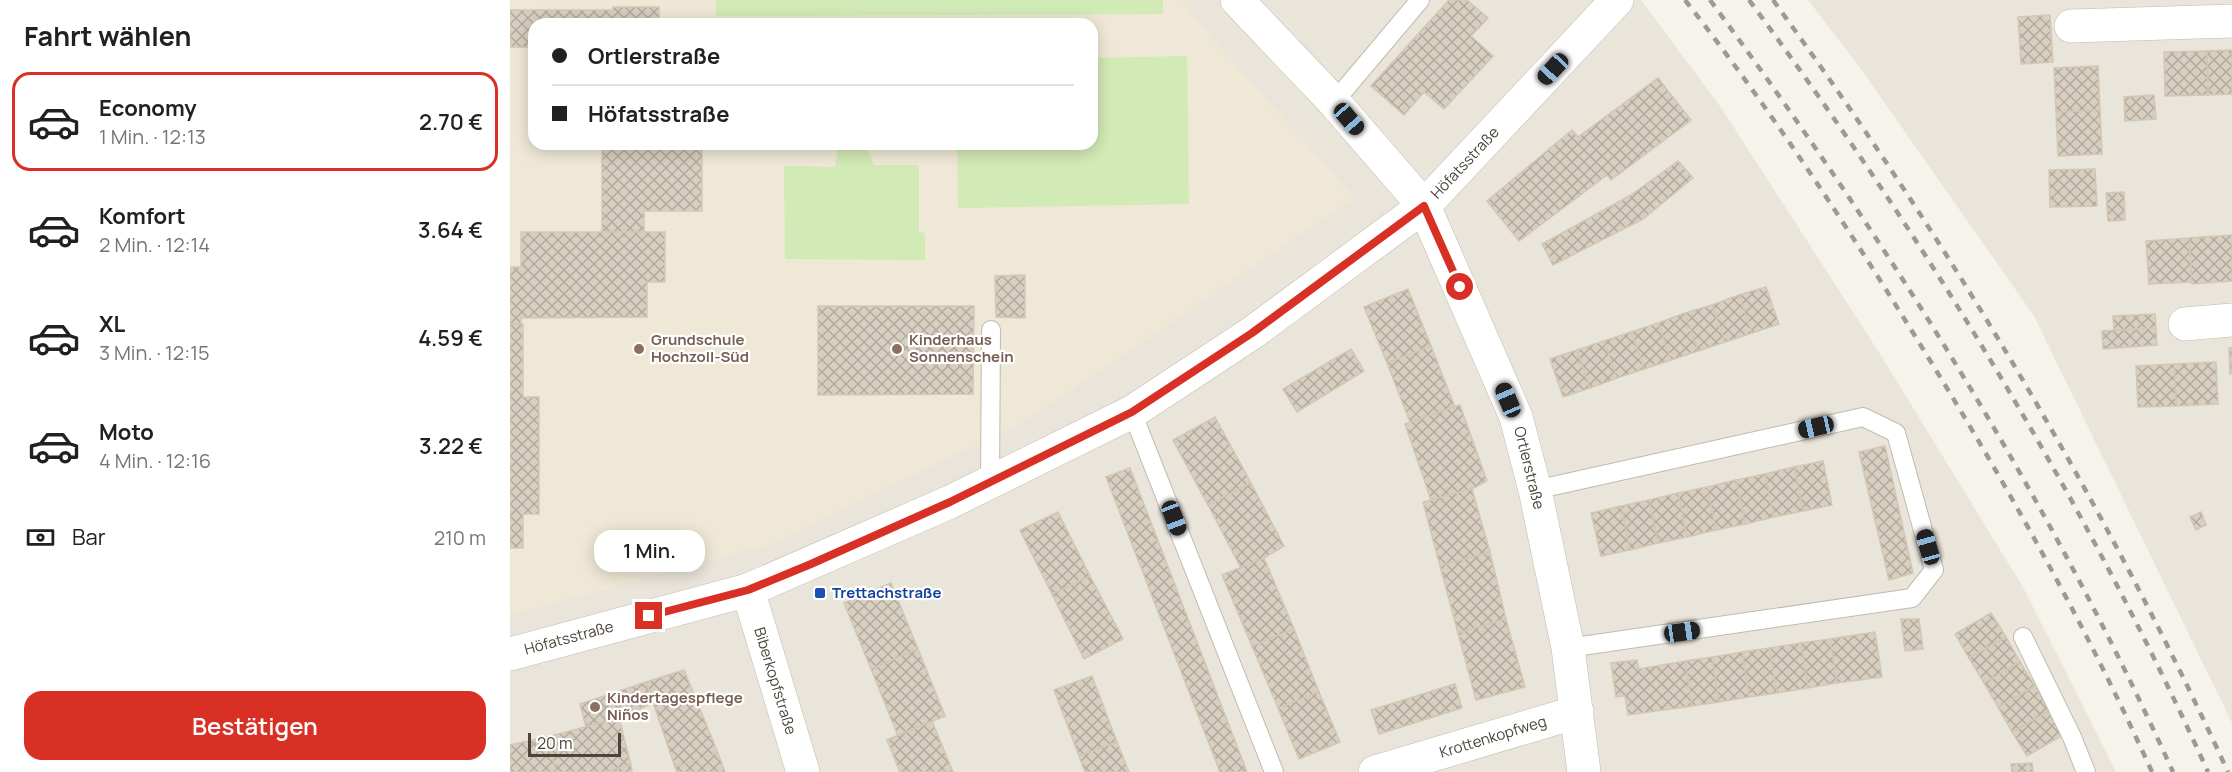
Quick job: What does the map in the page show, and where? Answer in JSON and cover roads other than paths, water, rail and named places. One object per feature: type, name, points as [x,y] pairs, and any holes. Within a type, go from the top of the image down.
[{"type":"street","name":"Ortlerstraße","points":[[1237,0],[1334,102],[1424,206],[1516,417],[1536,490],[1568,648],[1584,772]]},
{"type":"street","name":"Höfatsstraße","points":[[510,654],[748,590],[990,483],[1132,412],[1252,333],[1424,206],[1617,0]]},
{"type":"street","points":[[2071,26],[2232,21]]},
{"type":"street","points":[[2185,324],[2232,321]]},
{"type":"street","name":"Biberkopfstraße","points":[[748,590],[803,772]]},
{"type":"street","name":"Krottenkopfweg","points":[[1393,769],[1577,712]]},
{"type":"lane","points":[[1334,102],[1420,0]]},
{"type":"lane","points":[[990,483],[991,330]]},
{"type":"lane","points":[[1132,412],[1274,772]]},
{"type":"lane","points":[[1536,490],[1863,417],[1896,433],[1934,570],[1912,598],[1568,648]]},
{"type":"lane","points":[[2023,637],[2072,736],[2086,772]]},
{"type":"railway","points":[[1685,0],[1809,171],[1867,259],[1954,400],[2073,610],[2152,772]]},
{"type":"railway","points":[[1710,0],[1840,184],[1962,374],[2073,570],[2125,670],[2173,772]]},
{"type":"railway","points":[[1749,0],[1878,183],[1999,374],[2109,571],[2208,772]]},
{"type":"railway","points":[[1773,0],[1901,184],[2020,375],[2129,571],[2228,772]]},
{"type":"place","name":"Grundschule Hochzoll-Süd","points":[[639,349]]},
{"type":"place","name":"Kinderhaus Sonnenschein","points":[[897,349]]},
{"type":"place","name":"Trettachstraße","points":[[820,593]]},
{"type":"place","name":"Kindertagespflege Niños","points":[[595,707]]}]
